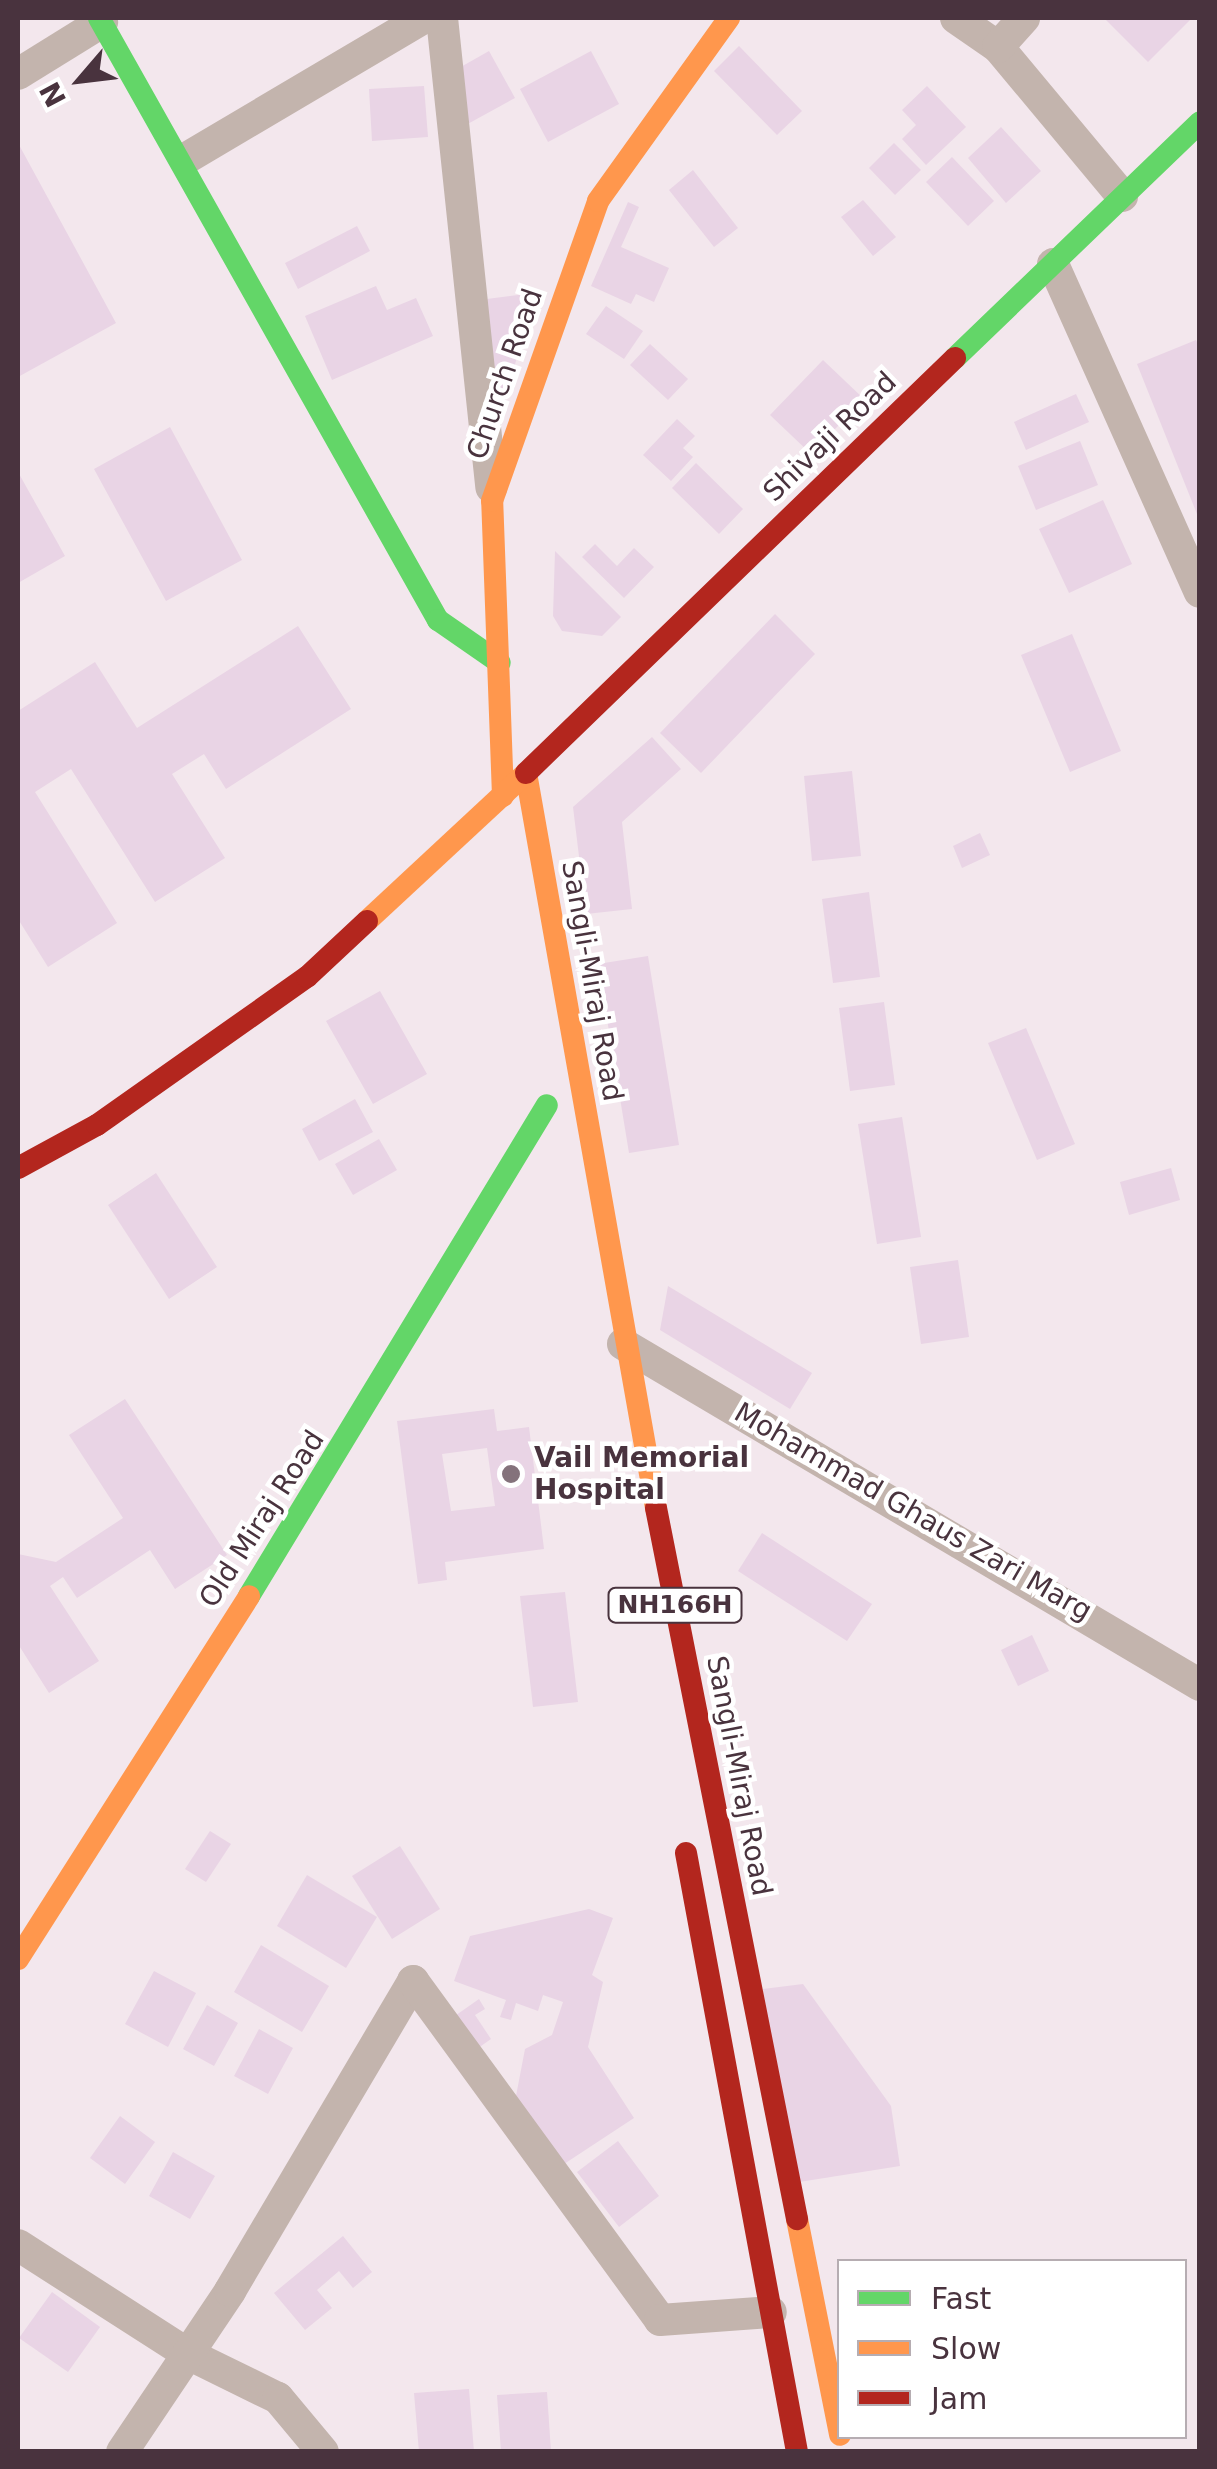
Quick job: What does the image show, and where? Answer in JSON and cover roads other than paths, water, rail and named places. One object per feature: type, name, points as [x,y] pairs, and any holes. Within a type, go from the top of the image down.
[{"type":"main road","name":"Church Road","points":[[503,796],[492,501],[598,201],[729,18]]},
{"type":"main road","points":[[100,20],[185,158],[438,620],[500,663]]},
{"type":"main road","name":"Shivaji Road","points":[[18,1168],[97,1125],[307,977],[503,796],[1200,122]]},
{"type":"main road","name":"Sangli-Miraj Road","points":[[526,773],[623,1344],[837,2421]]},
{"type":"main road","points":[[503,796],[508,834]]},
{"type":"main road","name":"Old Miraj Road","points":[[18,1960],[351,1436],[545,1096],[554,1141]]},
{"type":"main road","points":[[682,1829],[797,2452]]},
{"type":"street","points":[[185,158],[423,18]]},
{"type":"street","points":[[442,18],[492,501]]},
{"type":"street","points":[[956,18],[998,47],[1122,196]]},
{"type":"street","points":[[998,47],[1024,18]]},
{"type":"street","points":[[18,74],[100,20]]},
{"type":"street","points":[[1053,264],[1200,592]]},
{"type":"street","name":"Mohammad Ghaus Zari Marg","points":[[623,1344],[1200,1685]]},
{"type":"street","points":[[122,2452],[188,2354],[413,1982],[660,2320],[771,2312]]},
{"type":"street","points":[[18,2245],[188,2354],[278,2398],[322,2452]]},
{"type":"place","name":"Vail Memorial Hospital","points":[[511,1474]]}]
